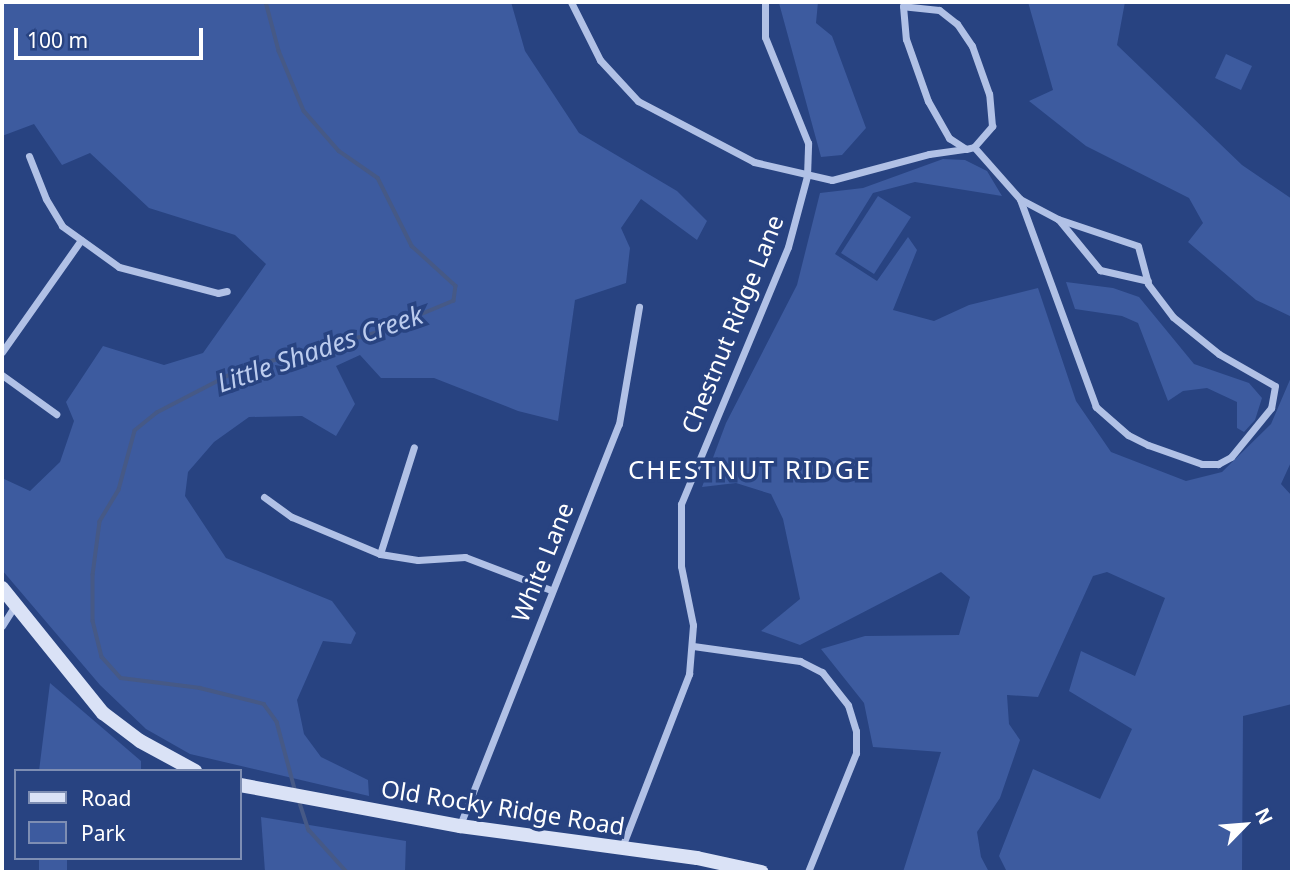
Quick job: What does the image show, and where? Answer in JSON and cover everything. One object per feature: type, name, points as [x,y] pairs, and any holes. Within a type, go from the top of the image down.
[{"type":"street","points":[[571,2],[600,60],[638,101],[754,162],[832,180],[929,154],[970,148],[992,126],[989,94],[972,46],[957,24],[939,10],[903,6],[905,39],[928,101],[949,138],[970,148],[1020,200],[1058,219],[1138,246],[1147,281],[1172,317],[1195,337],[1275,386],[1271,408],[1231,457],[1218,464],[1202,464],[1148,445],[1128,435],[1096,407],[1020,200]]},
{"type":"street","name":"Chestnut Ridge Lane","points":[[622,848],[680,701],[694,646],[680,555],[681,503],[788,247],[807,176],[808,143],[765,37],[765,2]]},
{"type":"street","points":[[29,156],[53,214],[81,240],[126,270],[218,293],[227,291]]},
{"type":"street","points":[[1058,219],[1100,270],[1147,281]]},
{"type":"street","points":[[2,352],[81,240]]},
{"type":"street","name":"White Lane","points":[[460,826],[551,590],[619,424],[639,307]]},
{"type":"street","points":[[2,375],[55,414]]},
{"type":"street","points":[[380,554],[414,447]]},
{"type":"street","points":[[264,497],[292,517],[380,554],[418,560],[465,556],[551,590]]},
{"type":"street","points":[[2,588],[103,713],[149,747],[191,769]]},
{"type":"street","points":[[2,626],[16,604]]},
{"type":"street","points":[[694,646],[800,661],[822,672],[848,705],[856,731],[856,753],[807,872]]},
{"type":"street","name":"Old Rocky Ridge Road","points":[[242,785],[460,826],[622,848],[761,872]]},
{"type":"green space","points":[[2,2],[511,2],[525,51],[579,133],[677,191],[707,221],[697,240],[641,199],[621,228],[630,248],[626,283],[575,300],[558,421],[518,411],[434,378],[381,378],[360,355],[336,366],[355,404],[336,436],[302,416],[249,417],[214,442],[188,472],[185,496],[226,558],[332,601],[356,633],[351,644],[323,641],[297,700],[304,734],[321,757],[368,780],[369,796],[190,754],[146,729],[100,685],[2,570],[2,478],[30,491],[60,462],[74,421],[66,402],[103,346],[164,365],[203,353],[266,264],[235,235],[149,208],[90,153],[62,165],[34,124],[2,136]]},
{"type":"green space","points":[[818,2],[816,23],[832,36],[866,128],[842,155],[821,157],[779,3]]},
{"type":"green space","points":[[1028,2],[1125,2],[1117,45],[1242,165],[1292,199],[1292,317],[1256,300],[1188,242],[1203,223],[1189,198],[1086,146],[1029,101],[1053,90]]},
{"type":"green space","points":[[1226,54],[1252,66],[1241,90],[1215,78]]},
{"type":"green space","points":[[943,159],[965,160],[987,171],[1002,196],[915,182],[873,193],[835,254],[877,281],[908,237],[917,250],[893,310],[934,321],[969,305],[1038,288],[1076,401],[1111,452],[1186,481],[1222,472],[1271,424],[1292,375],[1292,460],[1281,484],[1292,496],[1292,704],[1243,716],[1242,872],[1007,872],[999,856],[1033,769],[1100,799],[1132,729],[1069,691],[1081,651],[1135,676],[1165,598],[1107,572],[1093,576],[1038,697],[1007,695],[1009,724],[1020,740],[1000,798],[977,832],[981,857],[989,872],[903,872],[941,752],[873,747],[864,703],[821,649],[865,636],[959,635],[970,597],[941,572],[800,645],[761,631],[800,599],[783,519],[771,494],[736,483],[702,487],[726,423],[797,285],[820,193],[863,188]]},
{"type":"green space","points":[[878,196],[911,217],[874,274],[841,253]]},
{"type":"green space","points":[[1066,282],[1113,288],[1139,297],[1194,364],[1249,383],[1262,398],[1255,420],[1244,432],[1237,428],[1237,402],[1207,388],[1183,391],[1168,401],[1138,323],[1122,316],[1075,309]]},
{"type":"green space","points":[[50,683],[141,761],[141,769],[39,769]]},
{"type":"green space","points":[[261,817],[406,841],[405,872],[265,872]]},
{"type":"green space","points":[[39,860],[67,860],[67,872],[39,872]]},
{"type":"waterway","name":"Little Shades Creek","points":[[266,2],[279,51],[304,111],[339,151],[378,178],[412,246],[456,286],[454,301],[377,333],[240,370],[157,413],[135,431],[119,490],[100,522],[93,575],[93,621],[102,657],[121,678],[200,688],[264,704],[277,722],[296,793]]},
{"type":"waterway","name":"Little Shades Creek","points":[[299,800],[309,830],[347,872]]},
{"type":"district","name":"CHESTNUT RIDGE","points":[[750,470]]}]
